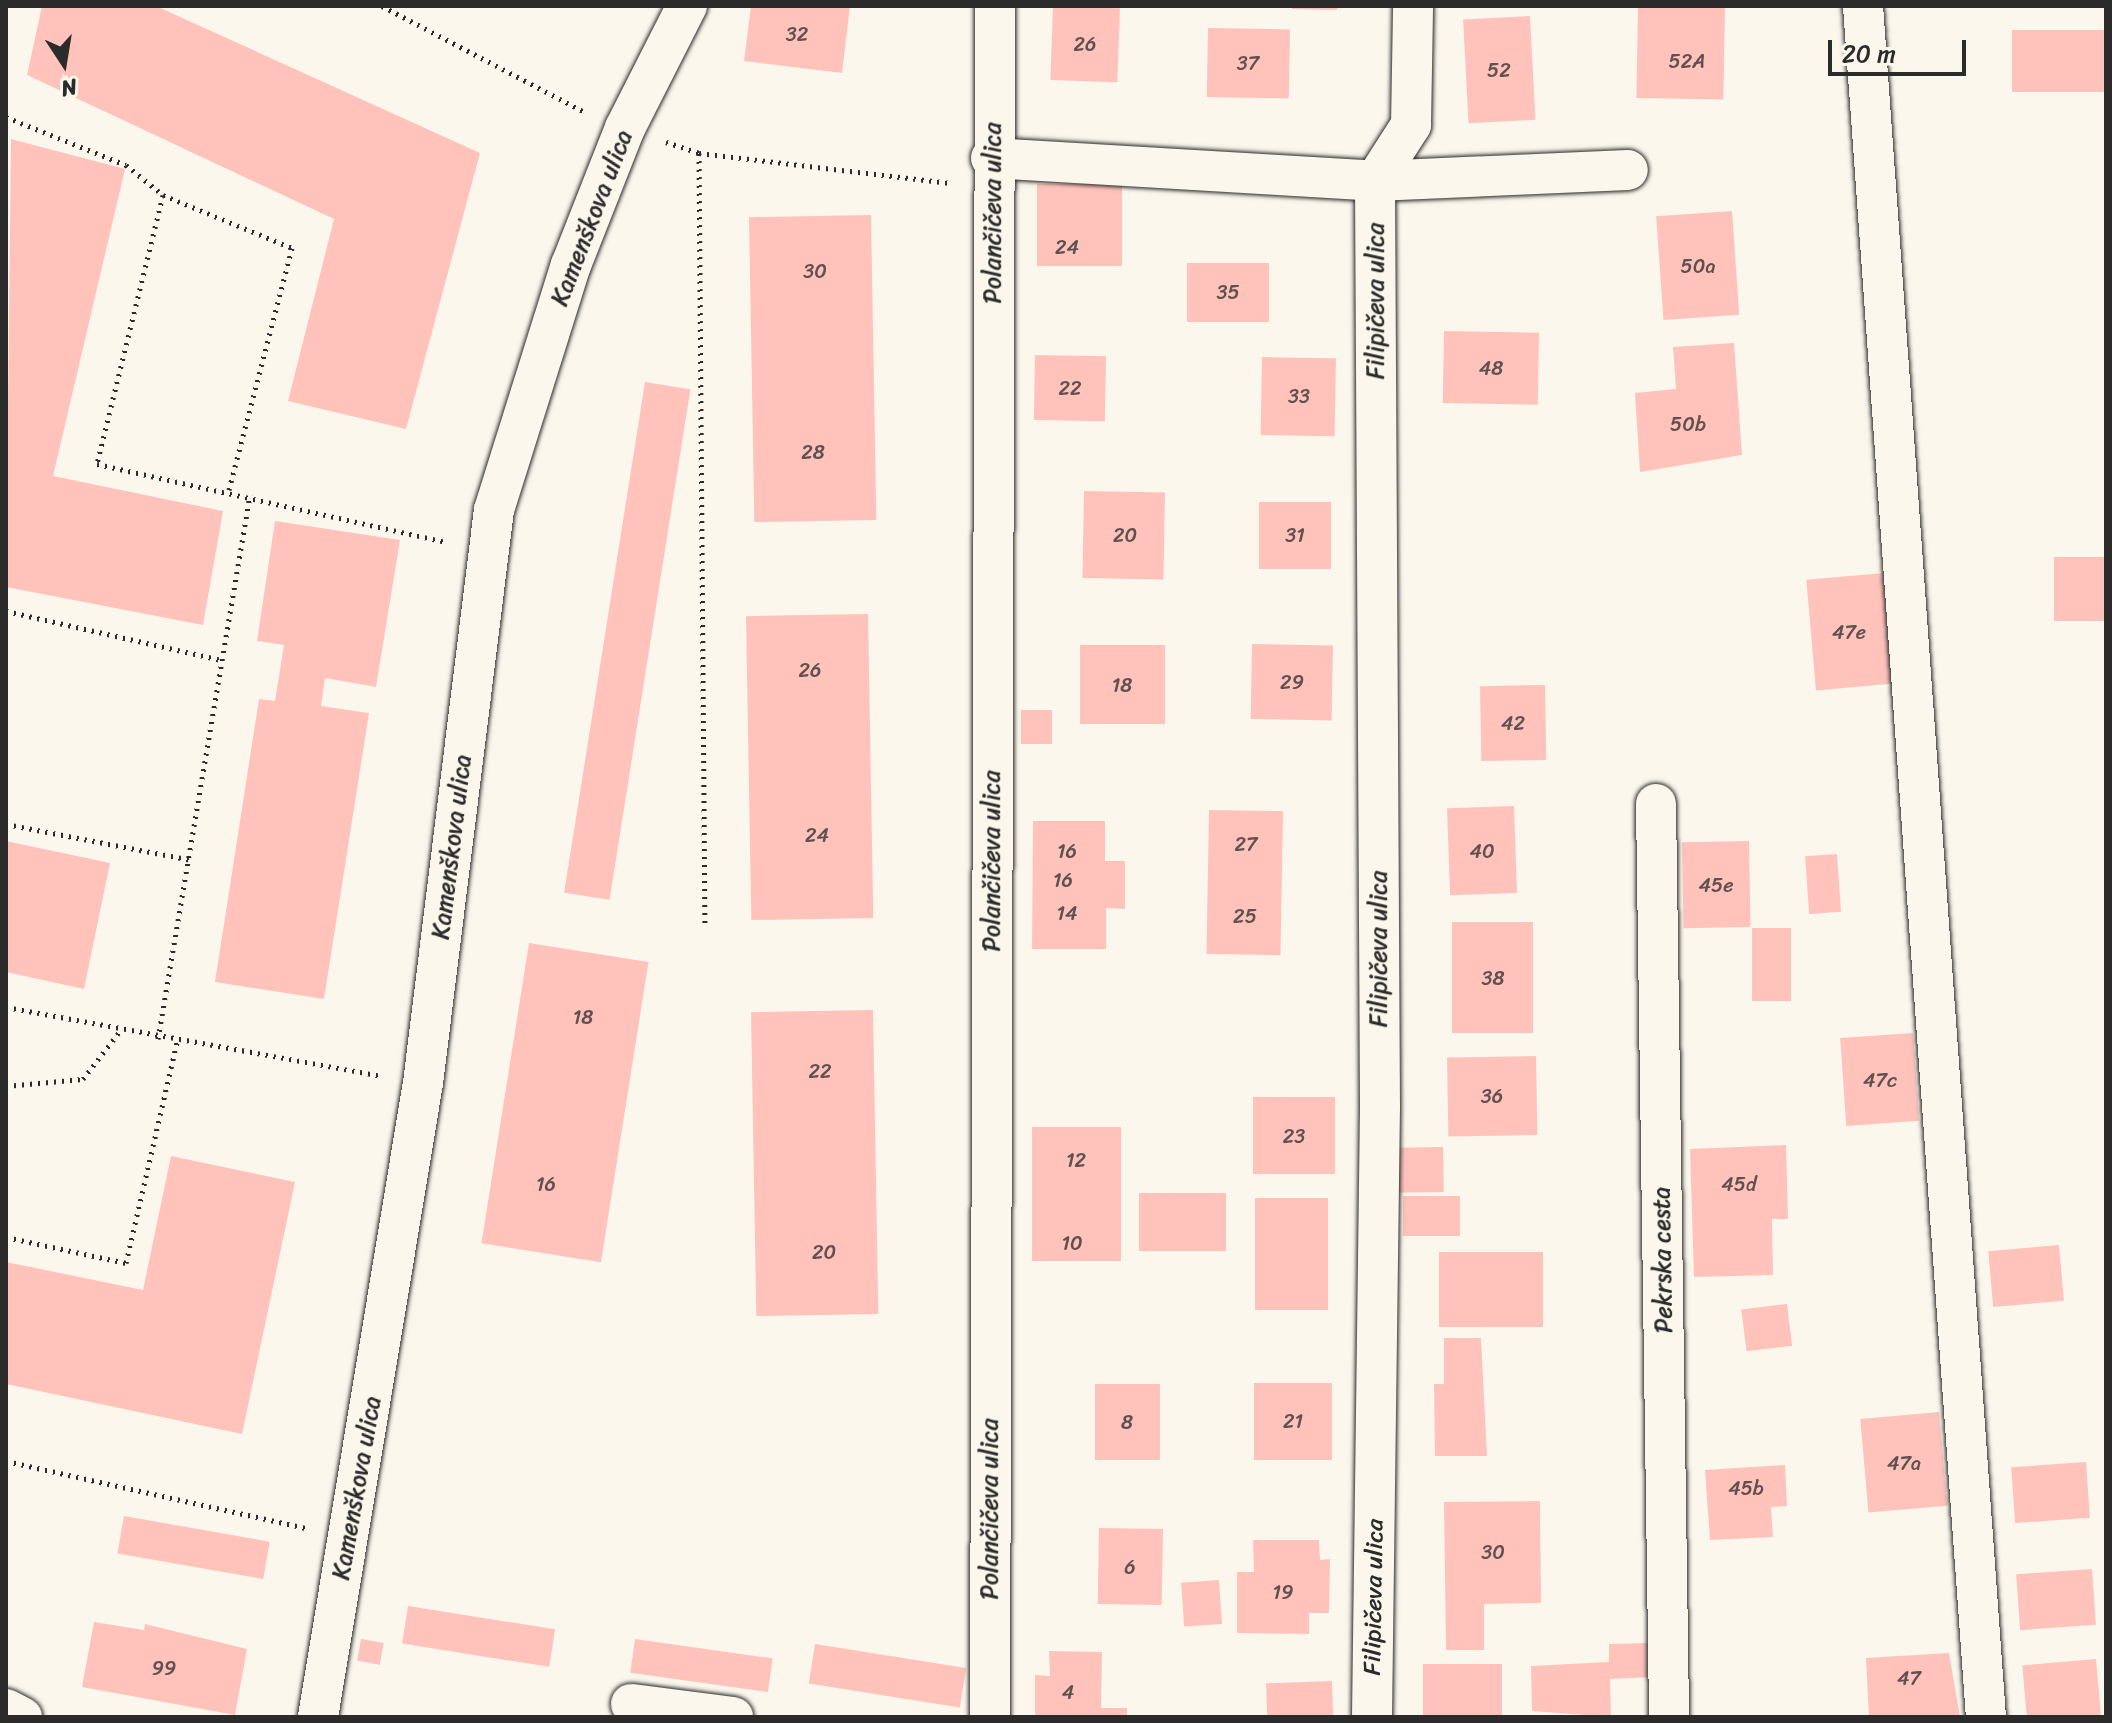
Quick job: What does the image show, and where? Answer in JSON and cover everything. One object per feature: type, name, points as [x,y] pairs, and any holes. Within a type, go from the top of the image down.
[{"type":"street","name":"Kamenškova ulica","points":[[318,1717],[423,1083],[489,545],[520,413],[625,128],[687,6]]},
{"type":"street","name":"Polančičeva ulica","points":[[990,1717],[992,173],[995,6]]},
{"type":"street","points":[[1375,181],[1411,125],[1413,6]]},
{"type":"street","points":[[1863,6],[1924,902],[1986,1717]]},
{"type":"street","points":[[992,173],[1375,181],[1628,170]]},
{"type":"street","name":"Filipičeva ulica","points":[[1372,1717],[1380,1107],[1375,181]]},
{"type":"street","name":"Pekrska cesta","points":[[1656,804],[1669,1717]]},
{"type":"street","points":[[631,1704],[733,1717]]},
{"type":"street","points":[[6,1709],[22,1717]]},
{"type":"path","points":[[382,6],[625,128],[699,153],[992,173]]},
{"type":"path","points":[[6,117],[126,165],[163,195],[292,248],[229,490]]},
{"type":"path","points":[[699,153],[705,928]]},
{"type":"path","points":[[163,195],[97,464],[430,533],[452,546],[489,545]]},
{"type":"path","points":[[158,1039],[192,860],[250,495]]},
{"type":"path","points":[[6,611],[222,660]]},
{"type":"path","points":[[6,824],[192,860]]},
{"type":"path","points":[[6,1007],[158,1039],[423,1083]]},
{"type":"path","points":[[6,1086],[83,1079],[120,1031]]},
{"type":"path","points":[[6,1237],[126,1263],[177,1042]]},
{"type":"path","points":[[6,1461],[347,1534]]},
{"type":"building","points":[[42,6],[156,6],[480,153],[406,429],[288,401],[334,219],[27,75]]},
{"type":"building","points":[[751,6],[850,6],[842,73],[744,61]]},
{"type":"building","points":[[1053,6],[1120,8],[1117,82],[1050,80]]},
{"type":"building","points":[[1292,6],[1337,6],[1337,10],[1292,9]]},
{"type":"building","points":[[1638,6],[1725,8],[1723,100],[1636,98]]},
{"type":"building","points":[[1530,16],[1535,120],[1469,123],[1463,20]]},
{"type":"building","points":[[1208,28],[1290,29],[1289,98],[1207,97]]},
{"type":"building","points":[[2012,30],[2106,30],[2106,92],[2012,92]]},
{"type":"building","points":[[11,139],[125,169],[53,476],[223,511],[203,625],[6,587]]},
{"type":"building","points":[[1037,184],[1122,184],[1122,266],[1037,266]]},
{"type":"building","points":[[1732,211],[1739,315],[1663,320],[1656,216]]},
{"type":"building","points":[[871,215],[876,520],[754,522],[749,217]]},
{"type":"building","points":[[1187,263],[1269,263],[1269,322],[1187,322]]},
{"type":"building","points":[[1444,331],[1539,333],[1538,405],[1443,403]]},
{"type":"building","points":[[1734,343],[1742,455],[1640,472],[1635,393],[1676,389],[1673,347]]},
{"type":"building","points":[[1035,355],[1106,356],[1105,421],[1034,420]]},
{"type":"building","points":[[1262,357],[1336,358],[1335,436],[1261,435]]},
{"type":"building","points":[[645,382],[690,389],[610,900],[564,893]]},
{"type":"building","points":[[1084,491],[1165,492],[1163,579],[1082,578]]},
{"type":"building","points":[[1259,502],[1331,502],[1331,569],[1259,569]]},
{"type":"building","points":[[275,521],[400,540],[376,687],[325,678],[321,706],[369,713],[324,999],[215,982],[259,699],[275,701],[284,645],[257,641]]},
{"type":"building","points":[[2054,557],[2106,557],[2106,621],[2054,621]]},
{"type":"building","points":[[1884,573],[1894,684],[1816,690],[1806,580]]},
{"type":"building","points":[[868,614],[873,918],[751,920],[746,616]]},
{"type":"building","points":[[1252,644],[1333,645],[1332,720],[1251,719]]},
{"type":"building","points":[[1080,645],[1165,645],[1165,724],[1080,724]]},
{"type":"building","points":[[1545,685],[1546,760],[1481,761],[1480,686]]},
{"type":"building","points":[[1021,710],[1052,710],[1052,744],[1021,744]]},
{"type":"building","points":[[1514,806],[1517,893],[1450,895],[1447,808]]},
{"type":"building","points":[[1209,810],[1283,811],[1280,955],[1206,954]]},
{"type":"building","points":[[1033,821],[1105,821],[1105,861],[1125,861],[1125,909],[1106,908],[1106,949],[1032,949]]},
{"type":"building","points":[[6,841],[110,863],[84,989],[6,972]]},
{"type":"building","points":[[1749,841],[1751,927],[1684,928],[1682,842]]},
{"type":"building","points":[[1837,854],[1841,912],[1809,914],[1805,856]]},
{"type":"building","points":[[1452,922],[1533,922],[1533,1033],[1452,1033]]},
{"type":"building","points":[[1752,928],[1791,928],[1791,1001],[1752,1001]]},
{"type":"building","points":[[529,943],[649,962],[601,1262],[481,1243]]},
{"type":"building","points":[[873,1010],[878,1314],[756,1316],[751,1012]]},
{"type":"building","points":[[1913,1033],[1919,1121],[1846,1126],[1840,1038]]},
{"type":"building","points":[[1536,1056],[1537,1135],[1448,1137],[1447,1058]]},
{"type":"building","points":[[1253,1097],[1335,1097],[1335,1174],[1253,1174]]},
{"type":"building","points":[[1032,1127],[1121,1127],[1121,1261],[1032,1261]]},
{"type":"building","points":[[1786,1145],[1788,1219],[1772,1219],[1773,1275],[1694,1277],[1690,1149]]},
{"type":"building","points":[[1443,1147],[1444,1192],[1394,1193],[1393,1148]]},
{"type":"building","points":[[171,1156],[295,1182],[242,1434],[6,1384],[6,1262],[143,1290]]},
{"type":"building","points":[[1139,1193],[1226,1193],[1226,1251],[1139,1251]]},
{"type":"building","points":[[1403,1196],[1460,1196],[1460,1236],[1403,1236]]},
{"type":"building","points":[[1255,1198],[1328,1198],[1328,1310],[1255,1310]]},
{"type":"building","points":[[2059,1245],[2064,1301],[1993,1307],[1988,1251]]},
{"type":"building","points":[[1439,1252],[1543,1252],[1543,1327],[1439,1327]]},
{"type":"building","points":[[1787,1304],[1792,1346],[1746,1351],[1741,1310]]},
{"type":"building","points":[[1444,1338],[1481,1338],[1487,1456],[1435,1456],[1434,1384],[1444,1384]]},
{"type":"building","points":[[1254,1383],[1332,1383],[1332,1460],[1254,1460]]},
{"type":"building","points":[[1095,1384],[1160,1384],[1160,1460],[1095,1460]]},
{"type":"building","points":[[1939,1412],[1947,1506],[1868,1513],[1860,1419]]},
{"type":"building","points":[[2086,1462],[2090,1518],[2015,1523],[2011,1467]]},
{"type":"building","points":[[1785,1465],[1787,1506],[1771,1507],[1773,1537],[1710,1540],[1705,1470]]},
{"type":"building","points":[[1540,1501],[1541,1603],[1484,1604],[1484,1650],[1446,1650],[1444,1502]]},
{"type":"building","points":[[124,1516],[270,1542],[263,1579],[117,1553]]},
{"type":"building","points":[[1099,1528],[1163,1529],[1162,1605],[1098,1604]]},
{"type":"building","points":[[1253,1540],[1319,1540],[1320,1560],[1330,1559],[1329,1613],[1309,1613],[1309,1634],[1237,1633],[1237,1572],[1254,1572]]},
{"type":"building","points":[[2092,1569],[2096,1625],[2020,1630],[2016,1574]]},
{"type":"building","points":[[1219,1580],[1222,1624],[1184,1627],[1181,1583]]},
{"type":"building","points":[[408,1606],[555,1629],[549,1667],[402,1644]]},
{"type":"building","points":[[94,1622],[144,1630],[145,1624],[247,1649],[235,1715],[82,1687]]},
{"type":"building","points":[[361,1639],[384,1643],[380,1665],[357,1661]]},
{"type":"building","points":[[635,1639],[773,1658],[768,1692],[630,1673]]},
{"type":"building","points":[[1650,1643],[1651,1677],[1610,1679],[1611,1717],[1532,1711],[1531,1666],[1609,1662],[1609,1644]]},
{"type":"building","points":[[815,1644],[966,1668],[960,1707],[809,1684]]},
{"type":"building","points":[[1049,1651],[1102,1652],[1101,1708],[1127,1708],[1127,1717],[1035,1717],[1035,1675],[1050,1676]]},
{"type":"building","points":[[1949,1653],[1960,1717],[1869,1717],[1866,1658]]},
{"type":"building","points":[[2096,1659],[2101,1717],[2027,1717],[2022,1665]]},
{"type":"building","points":[[1423,1664],[1502,1664],[1502,1717],[1423,1717]]},
{"type":"building","points":[[1332,1681],[1333,1717],[1267,1717],[1266,1683]]}]
